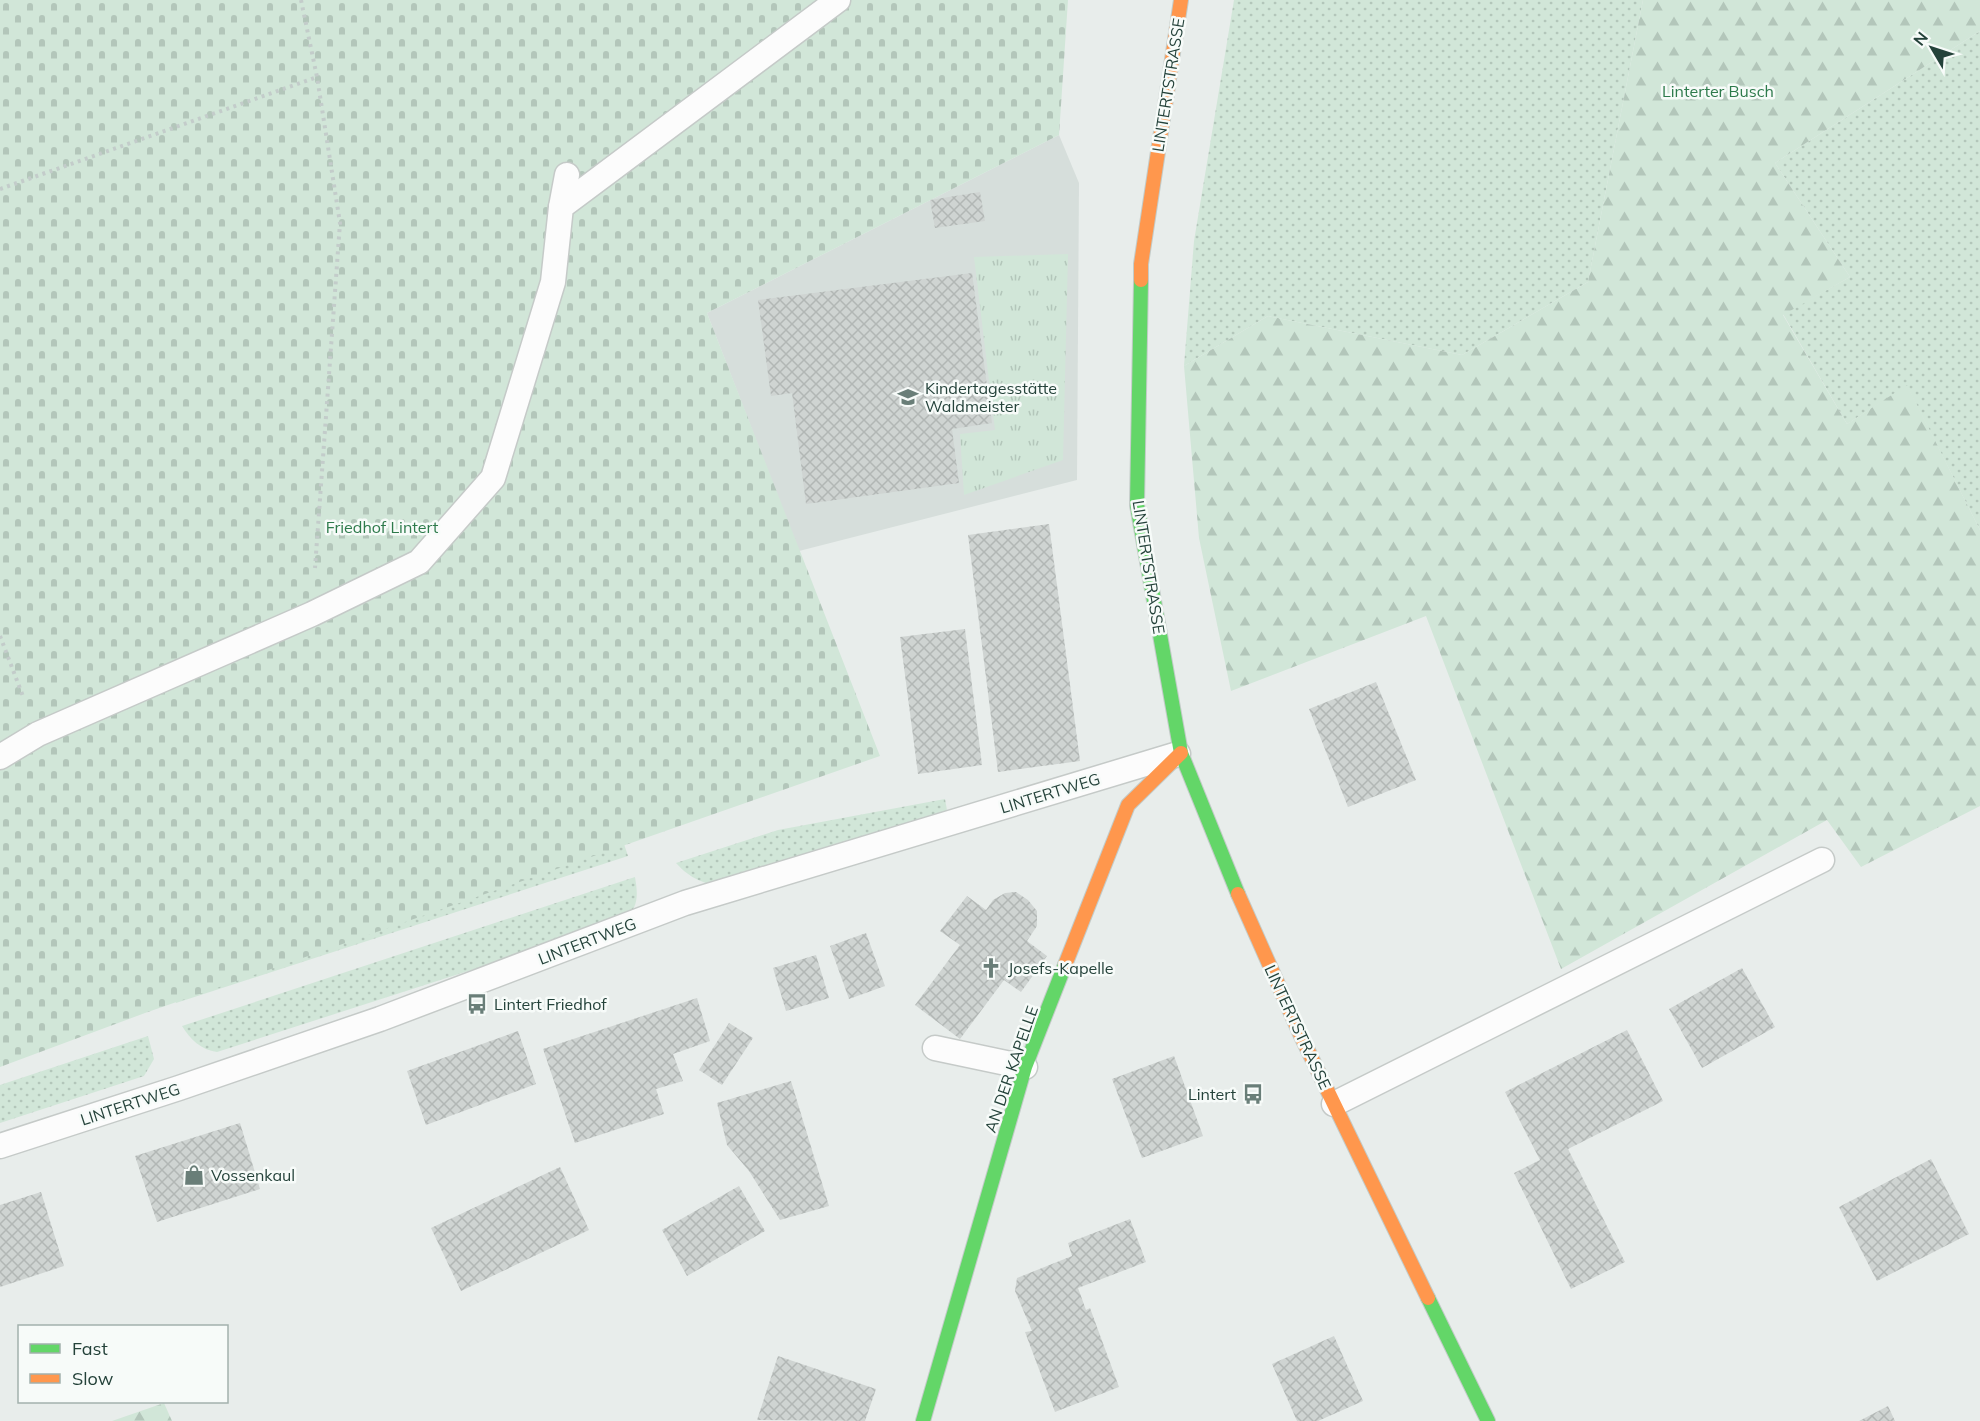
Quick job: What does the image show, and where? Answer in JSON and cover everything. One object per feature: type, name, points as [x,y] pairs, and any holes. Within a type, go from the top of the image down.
[{"type":"main road","name":"LINTERTSTRASSE","points":[[1181,0],[1141,264],[1137,505],[1181,753],[1246,914],[1334,1104],[1488,1421]]},
{"type":"main road","name":"AN DER KAPELLE","points":[[923,1421],[1025,1067],[1128,805],[1181,753]]},
{"type":"lane","points":[[561,207],[838,0]]},
{"type":"lane","points":[[0,757],[38,734],[312,614],[419,562],[493,477],[552,282],[567,175]]},
{"type":"lane","name":"LINTERTWEG","points":[[0,1146],[380,1019],[685,903],[1181,753]]},
{"type":"lane","name":"LINTERTSTRASSE","points":[[1334,1104],[1822,860]]},
{"type":"lane","points":[[935,1048],[1025,1067]]},
{"type":"path","points":[[301,0],[317,76],[340,223],[312,614]]},
{"type":"path","points":[[0,189],[317,76]]},
{"type":"path","points":[[0,636],[38,734]]},
{"type":"shaded area","name":"Kindertagesstätte Waldmeister","points":[[1059,135],[1079,183],[1077,480],[799,551],[707,313]]},
{"type":"green space","name":"Friedhof Lintert","points":[[0,0],[1068,0],[1059,135],[707,313],[880,756],[145,1013],[0,1067]]},
{"type":"green space","points":[[1234,0],[1643,0],[1588,282],[1462,355],[1268,316],[1184,366],[1194,241]]},
{"type":"green space","name":"Linterter Busch","points":[[1643,0],[1980,0],[1980,31],[1775,163],[1850,277],[1783,315],[1847,424],[1907,385],[1980,530],[1980,806],[1861,867],[1827,820],[1561,969],[1426,616],[1231,691],[1199,538],[1184,366],[1268,316],[1462,355],[1588,282]]},
{"type":"green space","points":[[1980,31],[1980,530],[1907,386],[1847,424],[1783,314],[1850,277],[1775,163]]},
{"type":"green space","points":[[1068,254],[1063,460],[964,495],[960,434],[995,430],[974,257]]},
{"type":"green space","points":[[945,799],[948,816],[725,888],[698,880],[676,863],[778,830]]},
{"type":"green space","points":[[623,841],[628,856],[176,1003],[173,992]]},
{"type":"green space","points":[[635,877],[637,890],[635,906],[623,921],[217,1052],[196,1043],[182,1026]]},
{"type":"green space","points":[[148,1036],[154,1059],[144,1076],[0,1123],[0,1085]]},
{"type":"green space","points":[[164,1403],[172,1421],[112,1421]]},
{"type":"building","points":[[980,192],[985,221],[935,228],[930,200]]},
{"type":"building","points":[[972,273],[992,423],[952,429],[959,483],[806,504],[792,393],[771,396],[758,300]]},
{"type":"building","points":[[1049,524],[1080,761],[998,772],[968,535]]},
{"type":"building","points":[[965,629],[982,765],[918,774],[900,637]]},
{"type":"building","points":[[1376,682],[1416,780],[1348,807],[1309,709]]},
{"type":"building","name":"Josefs-Kapelle","points":[[1016,892],[1028,900],[1037,911],[1037,926],[1027,941],[1047,956],[1021,992],[1004,980],[960,1039],[915,1005],[960,945],[940,931],[967,896],[986,910],[993,900],[1005,893]]},
{"type":"building","points":[[866,933],[885,986],[849,999],[830,946]]},
{"type":"building","points":[[816,955],[829,998],[786,1011],[773,968]]},
{"type":"building","points":[[1742,968],[1775,1027],[1702,1068],[1669,1009]]},
{"type":"building","points":[[697,998],[710,1041],[673,1054],[683,1081],[656,1089],[664,1114],[575,1143],[543,1049]]},
{"type":"building","points":[[729,1023],[753,1038],[722,1085],[699,1070]]},
{"type":"building","points":[[1627,1030],[1663,1101],[1568,1149],[1625,1262],[1571,1289],[1514,1173],[1540,1160],[1505,1092]]},
{"type":"building","points":[[518,1031],[536,1084],[426,1125],[407,1071]]},
{"type":"building","points":[[1174,1056],[1203,1136],[1142,1158],[1112,1079]]},
{"type":"building","points":[[791,1081],[829,1206],[780,1220],[749,1171],[727,1145],[717,1103]]},
{"type":"building","points":[[240,1123],[260,1189],[157,1222],[135,1156]]},
{"type":"building","points":[[1931,1159],[1969,1234],[1877,1281],[1839,1207]]},
{"type":"building","points":[[560,1167],[589,1230],[461,1291],[431,1228]]},
{"type":"building","points":[[739,1186],[765,1231],[687,1276],[662,1230]]},
{"type":"building","points":[[41,1192],[64,1266],[0,1287],[0,1205]]},
{"type":"building","points":[[1130,1219],[1146,1262],[1078,1288],[1086,1310],[1090,1308],[1119,1387],[1055,1412],[1025,1332],[1032,1331],[1015,1291],[1017,1278],[1072,1256],[1068,1243]]},
{"type":"building","points":[[1334,1336],[1363,1401],[1318,1421],[1297,1421],[1272,1364]]},
{"type":"building","points":[[778,1356],[876,1389],[865,1421],[757,1420]]},
{"type":"building","points":[[1888,1406],[1895,1421],[1859,1421]]},
{"type":"traffic: fast","points":[[1141,280],[1137,505],[1181,753],[1238,894]]},
{"type":"traffic: fast","points":[[923,1421],[1025,1067],[1065,965]]},
{"type":"traffic: fast","points":[[1428,1298],[1488,1421]]},
{"type":"traffic: slow","points":[[1141,280],[1141,264],[1181,0]]},
{"type":"traffic: slow","points":[[1065,965],[1128,805],[1181,753]]},
{"type":"traffic: slow","points":[[1238,894],[1301,1036],[1428,1298]]},
{"type":"place","name":"Kindertagesstätte Waldmeister","points":[[908,397]]},
{"type":"place","name":"Josefs-Kapelle","points":[[991,968]]},
{"type":"place","name":"Lintert Friedhof","points":[[477,1004]]},
{"type":"place","name":"Lintert","points":[[1253,1094]]},
{"type":"place","name":"Vossenkaul","points":[[194,1175]]}]
